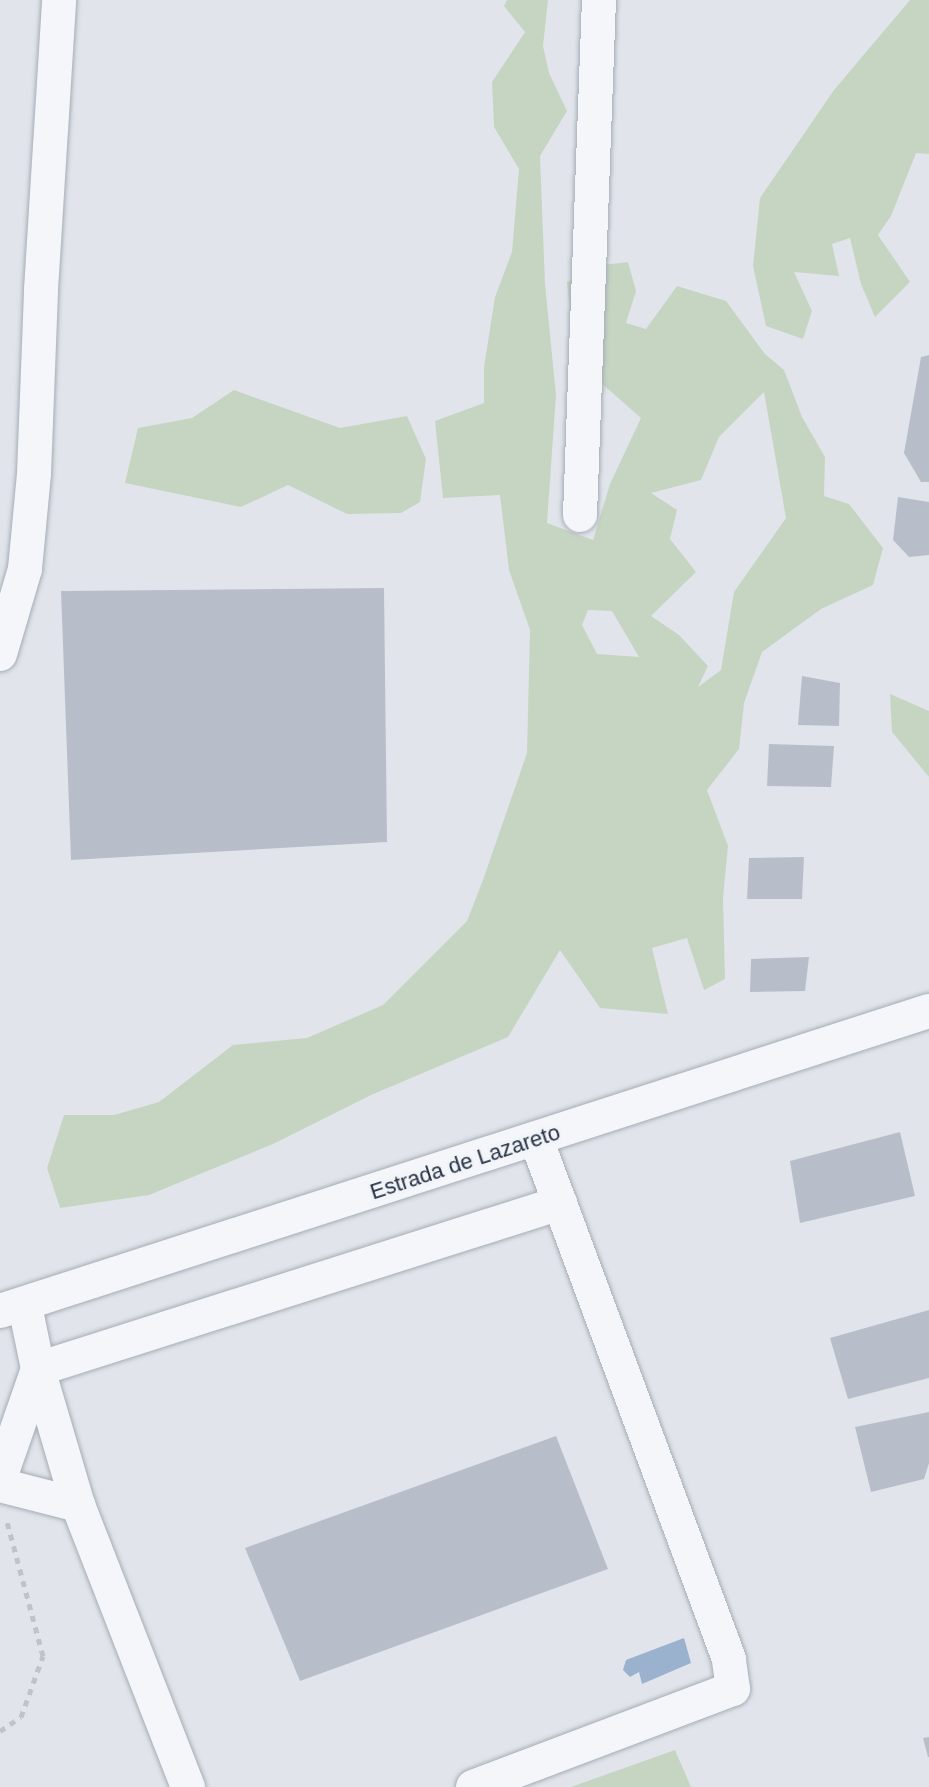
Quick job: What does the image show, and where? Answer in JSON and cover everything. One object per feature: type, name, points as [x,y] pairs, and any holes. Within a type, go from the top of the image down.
[{"type":"street","points":[[0,654],[25,569],[34,474],[41,289],[59,0]]},
{"type":"street","points":[[580,515],[599,0]]},
{"type":"street","name":"Estrada de Lazareto","points":[[13,1308],[928,1012]]},
{"type":"street","points":[[473,1787],[733,1689],[729,1659],[536,1139]]},
{"type":"street","points":[[38,1369],[560,1203]]},
{"type":"street","points":[[13,1308],[38,1369],[78,1505],[188,1787]]},
{"type":"street","points":[[38,1369],[1,1490],[78,1505]]},
{"type":"path","points":[[0,1731],[21,1717],[43,1656],[1,1490]]},
{"type":"green space","points":[[507,0],[548,0],[543,46],[549,73],[567,111],[540,156],[545,284],[556,395],[547,523],[593,540],[610,484],[641,418],[600,382],[573,338],[567,282],[603,265],[628,262],[636,291],[626,323],[646,329],[677,286],[726,301],[765,354],[784,370],[802,417],[825,457],[824,496],[849,504],[883,548],[873,585],[821,609],[762,652],[744,703],[739,749],[707,790],[728,846],[723,898],[725,979],[704,990],[687,938],[652,948],[668,1014],[600,1008],[560,950],[508,1037],[371,1095],[273,1144],[149,1195],[60,1208],[47,1168],[64,1115],[114,1115],[159,1102],[233,1045],[307,1038],[383,1005],[467,921],[483,880],[527,753],[530,630],[509,570],[500,495],[443,498],[435,421],[484,403],[484,367],[495,297],[512,252],[519,169],[494,127],[492,82],[525,32],[504,6]],"holes":[[[764,392],[786,518],[734,592],[721,670],[698,687],[708,666],[679,635],[651,616],[696,572],[670,539],[677,510],[651,493],[701,480],[719,437]],[[588,610],[612,611],[639,657],[597,654],[582,625]]]},
{"type":"green space","points":[[910,0],[929,0],[929,154],[916,153],[891,216],[878,235],[910,282],[875,317],[861,284],[850,238],[832,244],[839,276],[794,272],[812,311],[803,339],[766,326],[753,266],[760,198],[834,90]]},
{"type":"green space","points":[[234,390],[340,428],[407,416],[426,459],[420,502],[401,513],[347,514],[288,485],[241,507],[125,483],[138,428],[192,418]]},
{"type":"green space","points":[[890,694],[929,711],[929,777],[892,732]]},
{"type":"green space","points":[[675,1750],[691,1787],[571,1787]]},
{"type":"water","points":[[684,1638],[691,1663],[642,1684],[639,1672],[630,1677],[623,1670],[626,1660]]},
{"type":"building","points":[[929,355],[929,482],[921,482],[904,453],[921,357]]},
{"type":"building","points":[[898,497],[929,502],[929,555],[909,557],[893,540]]},
{"type":"building","points":[[384,588],[387,842],[71,860],[61,591]]},
{"type":"building","points":[[802,676],[840,683],[839,726],[798,725]]},
{"type":"building","points":[[769,744],[834,746],[831,787],[767,786]]},
{"type":"building","points":[[804,857],[802,899],[747,899],[749,858]]},
{"type":"building","points":[[809,957],[805,991],[750,992],[751,959]]},
{"type":"building","points":[[900,1132],[915,1196],[800,1223],[790,1161]]},
{"type":"building","points":[[929,1310],[929,1378],[848,1399],[830,1338]]},
{"type":"building","points":[[929,1412],[929,1463],[924,1479],[871,1492],[855,1427]]},
{"type":"building","points":[[556,1436],[608,1569],[300,1681],[245,1548]]},
{"type":"building","points":[[929,1737],[929,1757],[928,1757],[923,1738]]}]
